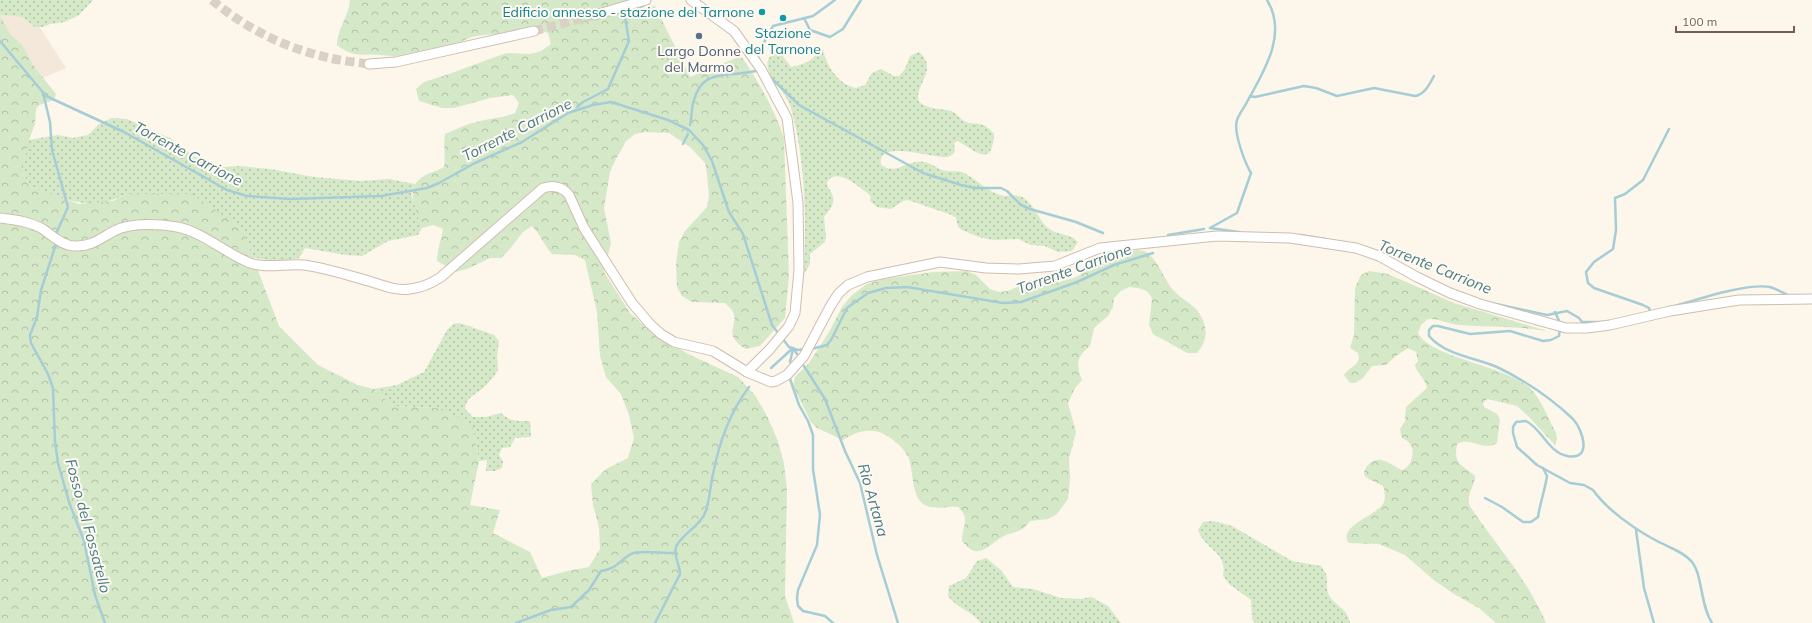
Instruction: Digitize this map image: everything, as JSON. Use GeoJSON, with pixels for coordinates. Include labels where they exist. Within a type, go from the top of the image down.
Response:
{"type":"FeatureCollection","features":[{"type":"Feature","properties":{"kind":"street"},"geometry":{"type":"LineString","coordinates":[[595,15],[646,0]]}},
{"type":"Feature","properties":{"kind":"street"},"geometry":{"type":"LineString","coordinates":[[691,0],[734,32],[761,69],[787,118],[798,203],[799,270],[795,313],[789,326],[770,349],[747,372]]}},
{"type":"Feature","properties":{"kind":"street"},"geometry":{"type":"LineString","coordinates":[[369,64],[396,62],[466,48],[534,31]]}},
{"type":"Feature","properties":{"kind":"street"},"geometry":{"type":"LineString","coordinates":[[0,218],[25,222],[40,228],[66,245],[75,246],[90,244],[115,231],[137,225],[177,228],[206,239],[252,264],[266,266],[302,265],[319,267],[395,289],[410,289],[426,285],[441,277],[543,188],[551,186],[566,191],[569,195],[584,228],[632,303],[650,324],[661,334],[674,342],[713,351],[747,372],[763,380],[771,382],[787,375],[804,356],[839,293],[848,285],[867,277],[940,262],[986,268],[1055,266],[1100,248],[1217,236],[1290,238],[1356,248],[1379,256],[1417,278],[1450,293],[1480,304],[1566,328],[1587,328],[1610,325],[1670,311],[1739,300],[1812,299]]}},
{"type":"Feature","properties":{"kind":"shaded area"},"geometry":{"type":"Polygon","coordinates":[[[0,0],[22,0],[66,68],[17,89],[0,71],[0,0]]]}},
{"type":"Feature","properties":{"kind":"green space"},"geometry":{"type":"Polygon","coordinates":[[[0,0],[93,0],[79,15],[65,22],[50,24],[43,27],[35,27],[24,18],[0,15],[0,0]]]}},
{"type":"Feature","properties":{"kind":"green space"},"geometry":{"type":"Polygon","coordinates":[[[350,0],[629,0],[618,11],[622,13],[655,6],[690,77],[741,56],[766,96],[776,116],[784,138],[789,276],[785,318],[760,346],[746,349],[734,338],[734,316],[732,310],[725,303],[692,302],[682,296],[677,287],[676,264],[679,242],[685,231],[707,207],[709,196],[705,163],[690,147],[669,133],[646,132],[635,134],[626,141],[615,161],[610,172],[604,208],[611,243],[604,272],[630,313],[648,329],[688,354],[738,377],[755,395],[767,416],[778,441],[784,464],[787,489],[785,596],[794,623],[0,623],[0,16],[11,35],[22,45],[33,65],[56,94],[54,100],[39,105],[36,109],[35,124],[29,140],[22,172],[31,187],[79,204],[113,201],[126,194],[192,194],[234,223],[245,236],[279,326],[318,365],[358,385],[373,389],[393,406],[437,408],[461,419],[473,428],[479,461],[470,505],[500,510],[493,533],[530,552],[542,578],[589,567],[600,549],[599,527],[593,505],[591,484],[606,469],[628,458],[634,438],[629,415],[621,394],[606,377],[600,356],[597,312],[585,260],[575,255],[552,254],[532,226],[523,232],[501,258],[490,258],[467,269],[456,272],[437,261],[438,249],[443,229],[433,225],[422,228],[413,200],[414,187],[418,181],[426,175],[444,167],[445,134],[472,123],[515,113],[519,103],[513,95],[490,98],[454,108],[442,108],[419,101],[416,89],[424,82],[507,53],[530,54],[541,51],[551,44],[548,33],[533,30],[518,33],[472,37],[442,51],[417,56],[353,54],[337,45],[339,33],[348,12],[350,0]]]}},
{"type":"Feature","properties":{"kind":"green space"},"geometry":{"type":"Polygon","coordinates":[[[823,50],[827,63],[839,79],[856,88],[865,85],[872,73],[881,69],[894,76],[899,76],[905,69],[910,56],[919,52],[925,59],[927,71],[919,90],[919,102],[931,108],[951,111],[968,123],[982,124],[994,134],[993,145],[990,151],[986,154],[982,154],[958,141],[954,143],[955,152],[948,157],[896,151],[887,153],[882,157],[881,165],[892,169],[912,163],[924,162],[943,170],[964,173],[997,194],[1024,198],[1032,205],[1040,219],[1047,227],[1055,232],[1072,237],[1078,242],[1072,251],[1058,252],[1045,246],[1031,245],[1018,239],[993,240],[979,237],[958,227],[956,218],[952,215],[908,200],[903,201],[891,209],[877,207],[870,201],[871,197],[865,191],[847,179],[838,176],[831,178],[827,182],[833,197],[833,203],[824,217],[825,242],[810,254],[810,264],[804,274],[805,210],[799,146],[790,105],[768,70],[767,63],[770,57],[777,52],[782,55],[791,67],[797,66],[813,58],[818,52],[823,50]]]}},
{"type":"Feature","properties":{"kind":"green space"},"geometry":{"type":"Polygon","coordinates":[[[112,118],[127,119],[170,138],[195,157],[210,164],[224,167],[239,166],[270,169],[314,177],[360,181],[389,179],[415,184],[411,194],[422,228],[418,235],[388,241],[362,256],[346,255],[305,248],[299,258],[269,260],[252,257],[245,236],[126,194],[113,200],[101,203],[90,203],[78,202],[55,196],[31,187],[22,172],[28,140],[58,135],[73,138],[88,135],[99,124],[112,118]]]}},
{"type":"Feature","properties":{"kind":"green space"},"geometry":{"type":"Polygon","coordinates":[[[1137,250],[1144,251],[1153,258],[1172,289],[1193,306],[1200,314],[1206,331],[1204,343],[1197,353],[1187,353],[1153,334],[1149,325],[1152,298],[1147,291],[1129,287],[1121,291],[1114,298],[1113,307],[1108,316],[1094,328],[1090,346],[1085,350],[1078,361],[1082,380],[1075,388],[1068,403],[1076,432],[1069,459],[1070,479],[1068,499],[1057,514],[1048,519],[1030,521],[1017,532],[1000,538],[979,551],[974,551],[968,548],[962,541],[965,519],[962,511],[958,507],[930,507],[922,503],[916,494],[909,459],[898,444],[885,434],[878,432],[864,431],[843,440],[817,428],[811,422],[793,386],[795,377],[809,363],[829,332],[842,307],[852,295],[867,284],[883,279],[934,272],[967,271],[976,275],[990,289],[999,292],[1008,291],[1017,287],[1043,286],[1074,278],[1120,254],[1137,250]]]}},
{"type":"Feature","properties":{"kind":"green space"},"geometry":{"type":"Polygon","coordinates":[[[1369,271],[1388,274],[1454,303],[1547,331],[1514,327],[1459,325],[1440,320],[1428,319],[1421,325],[1418,333],[1425,341],[1437,349],[1519,380],[1534,393],[1556,433],[1557,439],[1555,445],[1517,406],[1487,399],[1483,403],[1484,407],[1497,414],[1500,419],[1497,443],[1487,446],[1462,442],[1457,444],[1456,451],[1456,456],[1460,463],[1475,476],[1475,480],[1469,495],[1469,503],[1471,508],[1512,564],[1539,607],[1546,623],[1496,623],[1479,608],[1435,581],[1405,555],[1379,544],[1349,543],[1346,537],[1352,527],[1379,508],[1385,500],[1383,486],[1367,478],[1364,475],[1365,469],[1373,461],[1377,460],[1386,461],[1402,470],[1408,466],[1412,459],[1413,451],[1409,443],[1402,438],[1400,429],[1405,421],[1406,407],[1427,388],[1415,365],[1418,361],[1416,352],[1408,348],[1386,365],[1372,366],[1363,378],[1355,383],[1350,383],[1344,375],[1358,361],[1359,358],[1358,353],[1350,348],[1354,335],[1355,288],[1361,275],[1369,271]]]}},
{"type":"Feature","properties":{"kind":"green space"},"geometry":{"type":"Polygon","coordinates":[[[460,323],[494,335],[499,341],[497,356],[498,370],[480,391],[467,401],[465,409],[473,417],[486,417],[501,413],[508,418],[518,421],[530,421],[531,437],[515,438],[510,447],[502,448],[499,455],[503,461],[502,468],[495,471],[486,471],[487,460],[479,461],[473,428],[437,408],[393,406],[373,389],[397,385],[424,372],[447,330],[453,324],[460,323]]]}},
{"type":"Feature","properties":{"kind":"green space"},"geometry":{"type":"Polygon","coordinates":[[[1213,521],[1232,526],[1292,561],[1321,566],[1326,574],[1327,589],[1330,597],[1346,613],[1350,623],[1255,623],[1252,619],[1251,600],[1229,584],[1223,576],[1224,568],[1219,556],[1201,537],[1198,530],[1203,522],[1213,521]]]}},
{"type":"Feature","properties":{"kind":"green space"},"geometry":{"type":"Polygon","coordinates":[[[986,558],[1001,570],[1013,587],[1033,589],[1061,598],[1081,599],[1091,597],[1108,606],[1121,623],[981,623],[948,596],[949,586],[966,578],[977,561],[986,558]]]}},
{"type":"Feature","properties":{"kind":"waterway"},"geometry":{"type":"LineString","coordinates":[[759,59],[757,55],[773,26],[813,16],[835,0]]}},
{"type":"Feature","properties":{"kind":"waterway"},"geometry":{"type":"LineString","coordinates":[[804,18],[810,30],[830,37],[843,29],[861,0]]}},
{"type":"Feature","properties":{"kind":"waterway"},"geometry":{"type":"LineString","coordinates":[[1210,228],[1237,213],[1251,173],[1240,147],[1236,125],[1238,118],[1260,78],[1271,52],[1275,26],[1273,13],[1267,0]]}},
{"type":"Feature","properties":{"kind":"waterway"},"geometry":{"type":"LineString","coordinates":[[577,107],[583,102],[608,89],[629,41],[624,11],[643,6]]}},
{"type":"Feature","properties":{"kind":"waterway","name":"Torrente Carrione"},"geometry":{"type":"LineString","coordinates":[[0,41],[46,96],[124,132],[227,190],[247,196],[290,199],[381,196],[427,188],[475,163],[522,142],[568,113],[593,105],[611,102],[668,120],[689,130],[703,145],[712,161],[729,212],[743,234],[772,325],[789,347],[798,350],[806,349]]}},
{"type":"Feature","properties":{"kind":"waterway"},"geometry":{"type":"LineString","coordinates":[[690,125],[696,93],[703,83],[718,76],[756,71]]}},
{"type":"Feature","properties":{"kind":"waterway"},"geometry":{"type":"LineString","coordinates":[[768,75],[799,105],[923,173],[975,188],[1001,188],[1007,191],[1021,205],[1030,209],[1076,222],[1103,233]]}},
{"type":"Feature","properties":{"kind":"waterway"},"geometry":{"type":"LineString","coordinates":[[1250,96],[1255,97],[1304,86],[1316,88],[1337,96],[1374,88],[1415,96],[1424,91],[1434,76]]}},
{"type":"Feature","properties":{"kind":"waterway","name":"Fosso del Fossatello"},"geometry":{"type":"LineString","coordinates":[[43,93],[50,122],[52,150],[68,207],[55,236]]}},
{"type":"Feature","properties":{"kind":"waterway"},"geometry":{"type":"LineString","coordinates":[[1651,314],[1649,308],[1643,305],[1594,288],[1588,283],[1586,272],[1594,262],[1613,249],[1616,230],[1615,198],[1625,194],[1643,180],[1669,129]]}},
{"type":"Feature","properties":{"kind":"waterway"},"geometry":{"type":"LineString","coordinates":[[683,144],[688,134]]}},
{"type":"Feature","properties":{"kind":"waterway","name":"Torrente Carrione"},"geometry":{"type":"LineString","coordinates":[[1210,228],[1239,232]]}},
{"type":"Feature","properties":{"kind":"waterway","name":"Torrente Carrione"},"geometry":{"type":"LineString","coordinates":[[1168,235],[1204,229]]}},
{"type":"Feature","properties":{"kind":"waterway","name":"Torrente Carrione"},"geometry":{"type":"LineString","coordinates":[[1300,235],[1325,239]]}},
{"type":"Feature","properties":{"kind":"waterway","name":"Fosso del Fossatello"},"geometry":{"type":"LineString","coordinates":[[56,244],[41,290],[37,317],[30,335],[31,343],[48,374],[53,388],[55,442],[58,463],[69,502],[84,541],[95,595],[105,623]]}},
{"type":"Feature","properties":{"kind":"waterway","name":"Torrente Carrione"},"geometry":{"type":"LineString","coordinates":[[811,349],[827,345],[847,308],[868,293],[886,288],[907,287],[1003,303],[1021,302],[1077,282],[1114,265],[1153,253]]}},
{"type":"Feature","properties":{"kind":"waterway","name":"Torrente Carrione"},"geometry":{"type":"LineString","coordinates":[[1675,306],[1723,292],[1760,286],[1770,287],[1790,296]]}},
{"type":"Feature","properties":{"kind":"waterway","name":"Torrente Carrione"},"geometry":{"type":"LineString","coordinates":[[1487,302],[1547,315],[1567,311],[1579,318],[1582,322],[1602,322]]}},
{"type":"Feature","properties":{"kind":"waterway"},"geometry":{"type":"LineString","coordinates":[[1555,312],[1560,323]]}},
{"type":"Feature","properties":{"kind":"waterway"},"geometry":{"type":"LineString","coordinates":[[1560,328],[1559,336],[1551,340],[1543,341],[1510,331],[1470,334],[1438,326],[1433,326],[1429,330],[1429,336],[1443,348],[1497,367],[1517,378],[1547,397],[1573,419],[1580,430],[1584,444],[1580,454],[1575,456],[1560,454],[1532,425],[1526,421],[1516,422],[1513,427],[1517,447],[1537,465],[1570,483],[1584,485],[1593,490],[1606,505],[1631,525],[1689,558],[1696,568],[1705,608],[1712,623]]}},
{"type":"Feature","properties":{"kind":"waterway","name":"Torrente Carrione"},"geometry":{"type":"LineString","coordinates":[[793,348],[797,354]]}},
{"type":"Feature","properties":{"kind":"waterway"},"geometry":{"type":"LineString","coordinates":[[771,368],[793,348]]}},
{"type":"Feature","properties":{"kind":"waterway"},"geometry":{"type":"LineString","coordinates":[[790,362],[793,349]]}},
{"type":"Feature","properties":{"kind":"waterway","name":"Rio Artana"},"geometry":{"type":"LineString","coordinates":[[804,366],[825,399],[845,451],[860,483],[877,555],[898,623]]}},
{"type":"Feature","properties":{"kind":"waterway"},"geometry":{"type":"LineString","coordinates":[[789,376],[799,405],[808,421],[813,435],[813,469],[820,515],[817,545],[798,590],[798,606],[803,611],[825,616],[833,623]]}},
{"type":"Feature","properties":{"kind":"waterway"},"geometry":{"type":"LineString","coordinates":[[655,623],[680,574],[675,553],[676,547],[682,538],[703,518],[708,504],[715,462],[722,439],[736,407],[749,387]]}},
{"type":"Feature","properties":{"kind":"waterway"},"geometry":{"type":"LineString","coordinates":[[1485,498],[1502,507],[1523,522],[1531,522],[1538,517],[1545,486],[1547,476],[1543,468]]}},
{"type":"Feature","properties":{"kind":"waterway"},"geometry":{"type":"LineString","coordinates":[[1636,530],[1644,588],[1654,623]]}},
{"type":"Feature","properties":{"kind":"waterway"},"geometry":{"type":"LineString","coordinates":[[516,623],[551,610],[571,607],[589,590],[601,571],[615,566],[631,554],[640,552],[675,553]]}},
{"type":"Feature","properties":{"kind":"tunnel"},"geometry":{"type":"LineString","coordinates":[[212,0],[238,20],[282,43],[330,58],[369,64]]}},
{"type":"Feature","properties":{"kind":"tunnel"},"geometry":{"type":"LineString","coordinates":[[534,31],[595,15]]}},
{"type":"Feature","properties":{"kind":"place","name":"Edificio annesso - stazione del Tarnone"},"geometry":{"type":"Point","coordinates":[762,12]}},
{"type":"Feature","properties":{"kind":"place","name":"Stazione del Tarnone"},"geometry":{"type":"Point","coordinates":[783,18]}},
{"type":"Feature","properties":{"kind":"place","name":"Largo Donne del Marmo"},"geometry":{"type":"Point","coordinates":[699,36]}}]}
